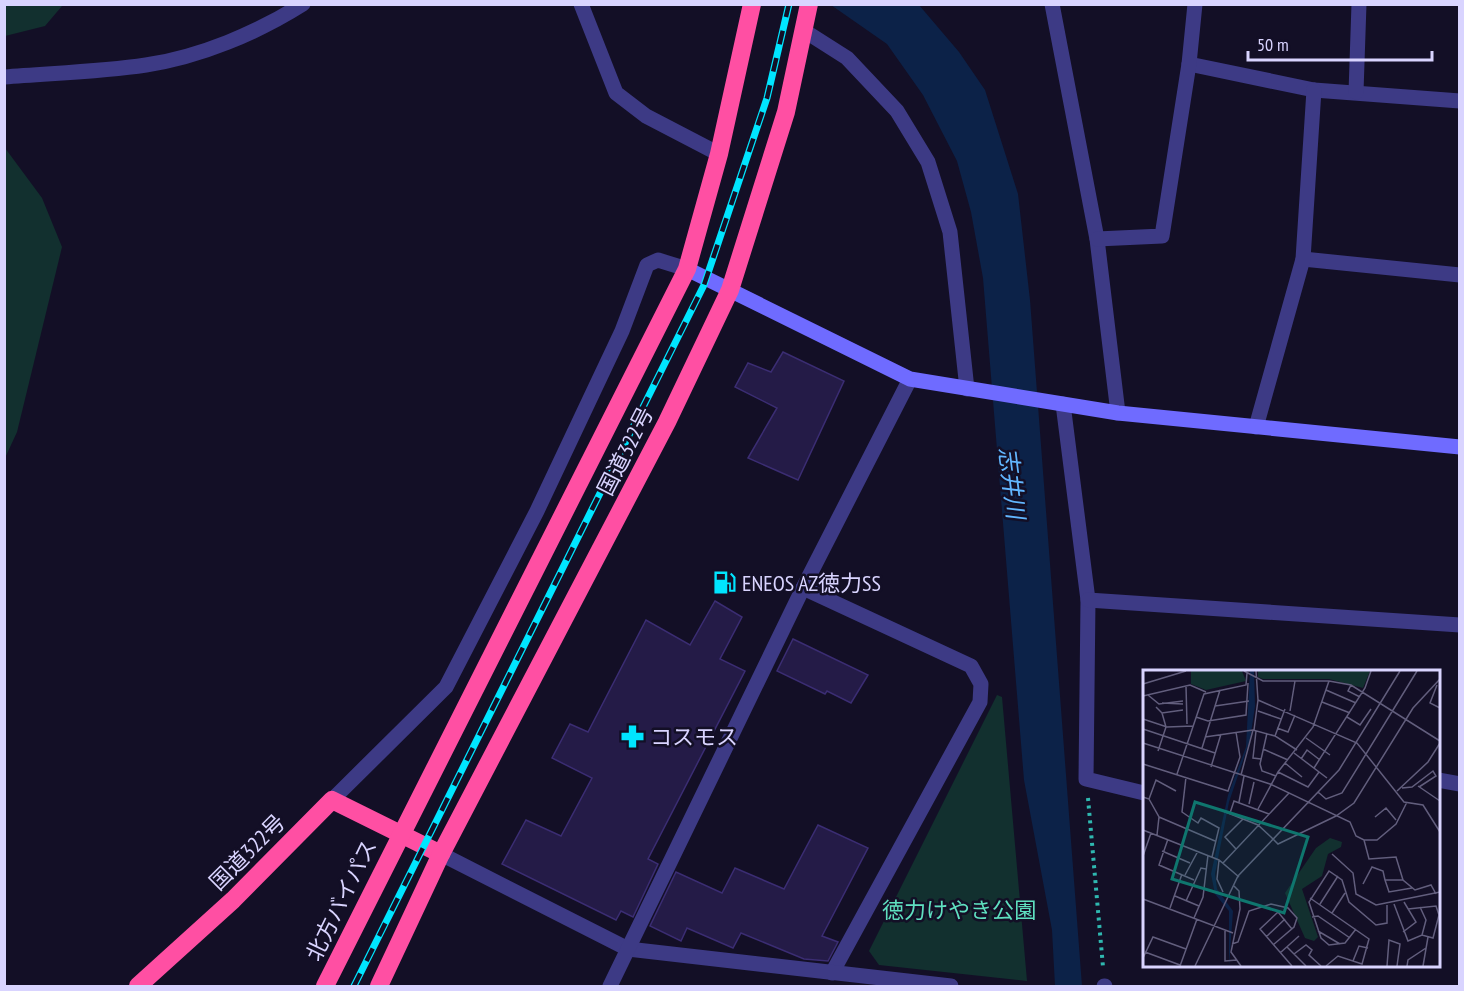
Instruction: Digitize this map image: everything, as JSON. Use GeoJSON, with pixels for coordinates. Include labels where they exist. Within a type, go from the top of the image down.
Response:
{"type":"FeatureCollection","features":[{"type":"Feature","properties":{"kind":"highway","name":"国道322号"},"geometry":{"type":"LineString","coordinates":[[400,835],[687,269],[719,154],[752,4]]}},
{"type":"Feature","properties":{"kind":"highway","name":"国道322号"},"geometry":{"type":"LineString","coordinates":[[441,854],[667,422],[730,290],[786,112],[809,4]]}},
{"type":"Feature","properties":{"kind":"highway","name":"国道322号"},"geometry":{"type":"LineString","coordinates":[[138,987],[233,900],[332,800]]}},
{"type":"Feature","properties":{"kind":"highway"},"geometry":{"type":"LineString","coordinates":[[332,800],[441,854],[379,987]]}},
{"type":"Feature","properties":{"kind":"highway","name":"北方バイパス"},"geometry":{"type":"LineString","coordinates":[[325,987],[400,835]]}},
{"type":"Feature","properties":{"kind":"street"},"geometry":{"type":"LineString","coordinates":[[4,77],[148,64],[197,53],[286,15],[303,4]]}},
{"type":"Feature","properties":{"kind":"street"},"geometry":{"type":"LineString","coordinates":[[581,4],[616,93],[645,116],[719,154]]}},
{"type":"Feature","properties":{"kind":"street"},"geometry":{"type":"LineString","coordinates":[[1052,4],[1097,239],[1118,413]]}},
{"type":"Feature","properties":{"kind":"street"},"geometry":{"type":"LineString","coordinates":[[1097,239],[1162,237],[1189,64],[1195,4]]}},
{"type":"Feature","properties":{"kind":"street"},"geometry":{"type":"LineString","coordinates":[[1356,92],[1359,4]]}},
{"type":"Feature","properties":{"kind":"street"},"geometry":{"type":"LineString","coordinates":[[803,30],[847,58],[897,111],[928,162],[950,232],[973,390]]}},
{"type":"Feature","properties":{"kind":"street"},"geometry":{"type":"LineString","coordinates":[[1189,64],[1314,90],[1460,101]]}},
{"type":"Feature","properties":{"kind":"street"},"geometry":{"type":"LineString","coordinates":[[1256,427],[1303,259],[1314,90]]}},
{"type":"Feature","properties":{"kind":"street"},"geometry":{"type":"LineString","coordinates":[[1303,259],[1460,275]]}},
{"type":"Feature","properties":{"kind":"street"},"geometry":{"type":"LineString","coordinates":[[332,800],[446,687],[537,511],[622,331],[646,265],[658,260],[687,269],[910,379],[1118,413],[1460,447]]}},
{"type":"Feature","properties":{"kind":"street"},"geometry":{"type":"LineString","coordinates":[[610,987],[803,588],[910,379]]}},
{"type":"Feature","properties":{"kind":"street"},"geometry":{"type":"LineString","coordinates":[[1064,404],[1088,600],[1086,779],[1143,793]]}},
{"type":"Feature","properties":{"kind":"street"},"geometry":{"type":"LineString","coordinates":[[803,588],[971,666],[981,684],[980,702],[832,973]]}},
{"type":"Feature","properties":{"kind":"street"},"geometry":{"type":"LineString","coordinates":[[1088,600],[1460,625]]}},
{"type":"Feature","properties":{"kind":"street"},"geometry":{"type":"LineString","coordinates":[[1440,780],[1460,784]]}},
{"type":"Feature","properties":{"kind":"street"},"geometry":{"type":"LineString","coordinates":[[441,854],[628,950],[951,987]]}},
{"type":"Feature","properties":{"kind":"path"},"geometry":{"type":"LineString","coordinates":[[1086,779],[1105,986]]}},
{"type":"Feature","properties":{"kind":"green space"},"geometry":{"type":"Polygon","coordinates":[[[5,5],[62,6],[45,26],[5,36],[5,5]]]}},
{"type":"Feature","properties":{"kind":"green space"},"geometry":{"type":"Polygon","coordinates":[[[5,148],[42,198],[62,247],[17,432],[5,458],[5,148]]]}},
{"type":"Feature","properties":{"kind":"green space","name":"徳力けやき公園"},"geometry":{"type":"Polygon","coordinates":[[[997,695],[1002,697],[1027,981],[879,965],[869,951],[997,695]]]}},
{"type":"Feature","properties":{"kind":"water","name":"志井川"},"geometry":{"type":"Polygon","coordinates":[[[831,5],[919,5],[959,52],[985,90],[1018,194],[1030,300],[1082,986],[1055,986],[1052,930],[1024,780],[983,278],[971,212],[957,161],[923,95],[887,44],[831,5]]]}},
{"type":"Feature","properties":{"kind":"building"},"geometry":{"type":"Polygon","coordinates":[[[783,352],[844,381],[798,480],[748,458],[777,408],[735,387],[748,363],[771,372],[783,352]]]}},
{"type":"Feature","properties":{"kind":"building"},"geometry":{"type":"Polygon","coordinates":[[[715,601],[742,617],[720,659],[745,671],[648,859],[658,864],[633,917],[621,911],[616,920],[502,864],[526,820],[561,836],[592,778],[552,758],[570,724],[588,732],[646,620],[690,645],[715,601]]]}},
{"type":"Feature","properties":{"kind":"building"},"geometry":{"type":"Polygon","coordinates":[[[793,639],[868,675],[851,703],[827,691],[825,694],[777,671],[793,639]]]}},
{"type":"Feature","properties":{"kind":"building"},"geometry":{"type":"Polygon","coordinates":[[[818,825],[868,848],[822,936],[838,942],[828,961],[804,959],[741,933],[733,948],[687,928],[681,941],[650,926],[676,872],[722,893],[735,868],[784,889],[818,825]]]}},
{"type":"Feature","properties":{"kind":"railway"},"geometry":{"type":"LineString","coordinates":[[354,986],[704,285],[767,98],[789,4]]}},
{"type":"Feature","properties":{"kind":"place","name":"ENEOS AZ徳力SS"},"geometry":{"type":"Point","coordinates":[724,583]}},
{"type":"Feature","properties":{"kind":"place","name":"コスモス"},"geometry":{"type":"Point","coordinates":[632,737]}}]}
